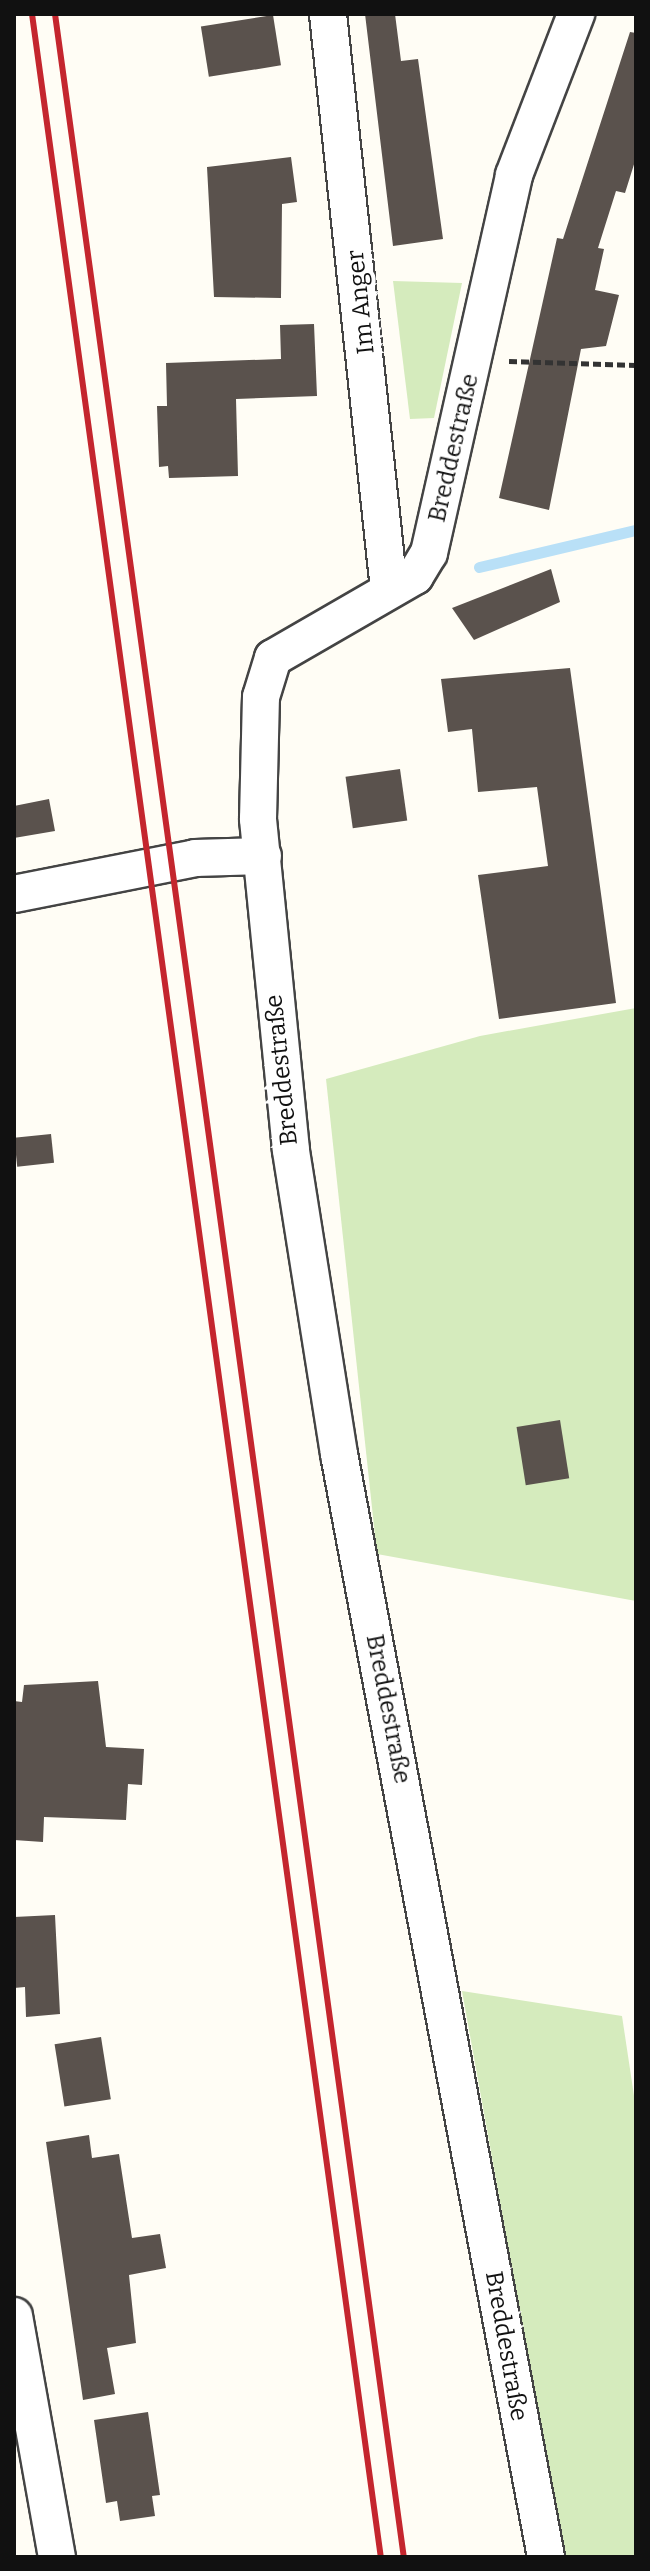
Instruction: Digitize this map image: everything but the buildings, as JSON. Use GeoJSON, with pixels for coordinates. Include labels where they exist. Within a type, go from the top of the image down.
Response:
{"type":"FeatureCollection","features":[{"type":"Feature","properties":{"kind":"street","name":"Im Anger"},"geometry":{"type":"LineString","coordinates":[[328,14],[389,590]]}},
{"type":"Feature","properties":{"kind":"street","name":"Breddestraße"},"geometry":{"type":"LineString","coordinates":[[546,2557],[337,1439],[291,1150],[263,856],[261,697],[273,658],[415,576],[429,553],[514,175],[576,14]]}},
{"type":"Feature","properties":{"kind":"street"},"geometry":{"type":"LineString","coordinates":[[14,894],[195,858],[263,856]]}},
{"type":"Feature","properties":{"kind":"street"},"geometry":{"type":"LineString","coordinates":[[14,2316],[57,2557]]}},
{"type":"Feature","properties":{"kind":"path"},"geometry":{"type":"LineString","coordinates":[[475,358],[636,365]]}},
{"type":"Feature","properties":{"kind":"green space"},"geometry":{"type":"Polygon","coordinates":[[[393,281],[462,283],[434,418],[410,419],[393,281]]]}},
{"type":"Feature","properties":{"kind":"green space"},"geometry":{"type":"Polygon","coordinates":[[[636,1008],[636,1601],[377,1554],[326,1079],[480,1036],[636,1008]]]}},
{"type":"Feature","properties":{"kind":"green space"},"geometry":{"type":"Polygon","coordinates":[[[462,1991],[622,2016],[636,2109],[636,2557],[564,2557],[462,1991]]]}},
{"type":"Feature","properties":{"kind":"waterway"},"geometry":{"type":"LineString","coordinates":[[479,567],[636,530]]}},
{"type":"Feature","properties":{"kind":"railway"},"geometry":{"type":"LineString","coordinates":[[32,14],[381,2557]]}},
{"type":"Feature","properties":{"kind":"railway"},"geometry":{"type":"LineString","coordinates":[[55,14],[404,2557]]}}]}
